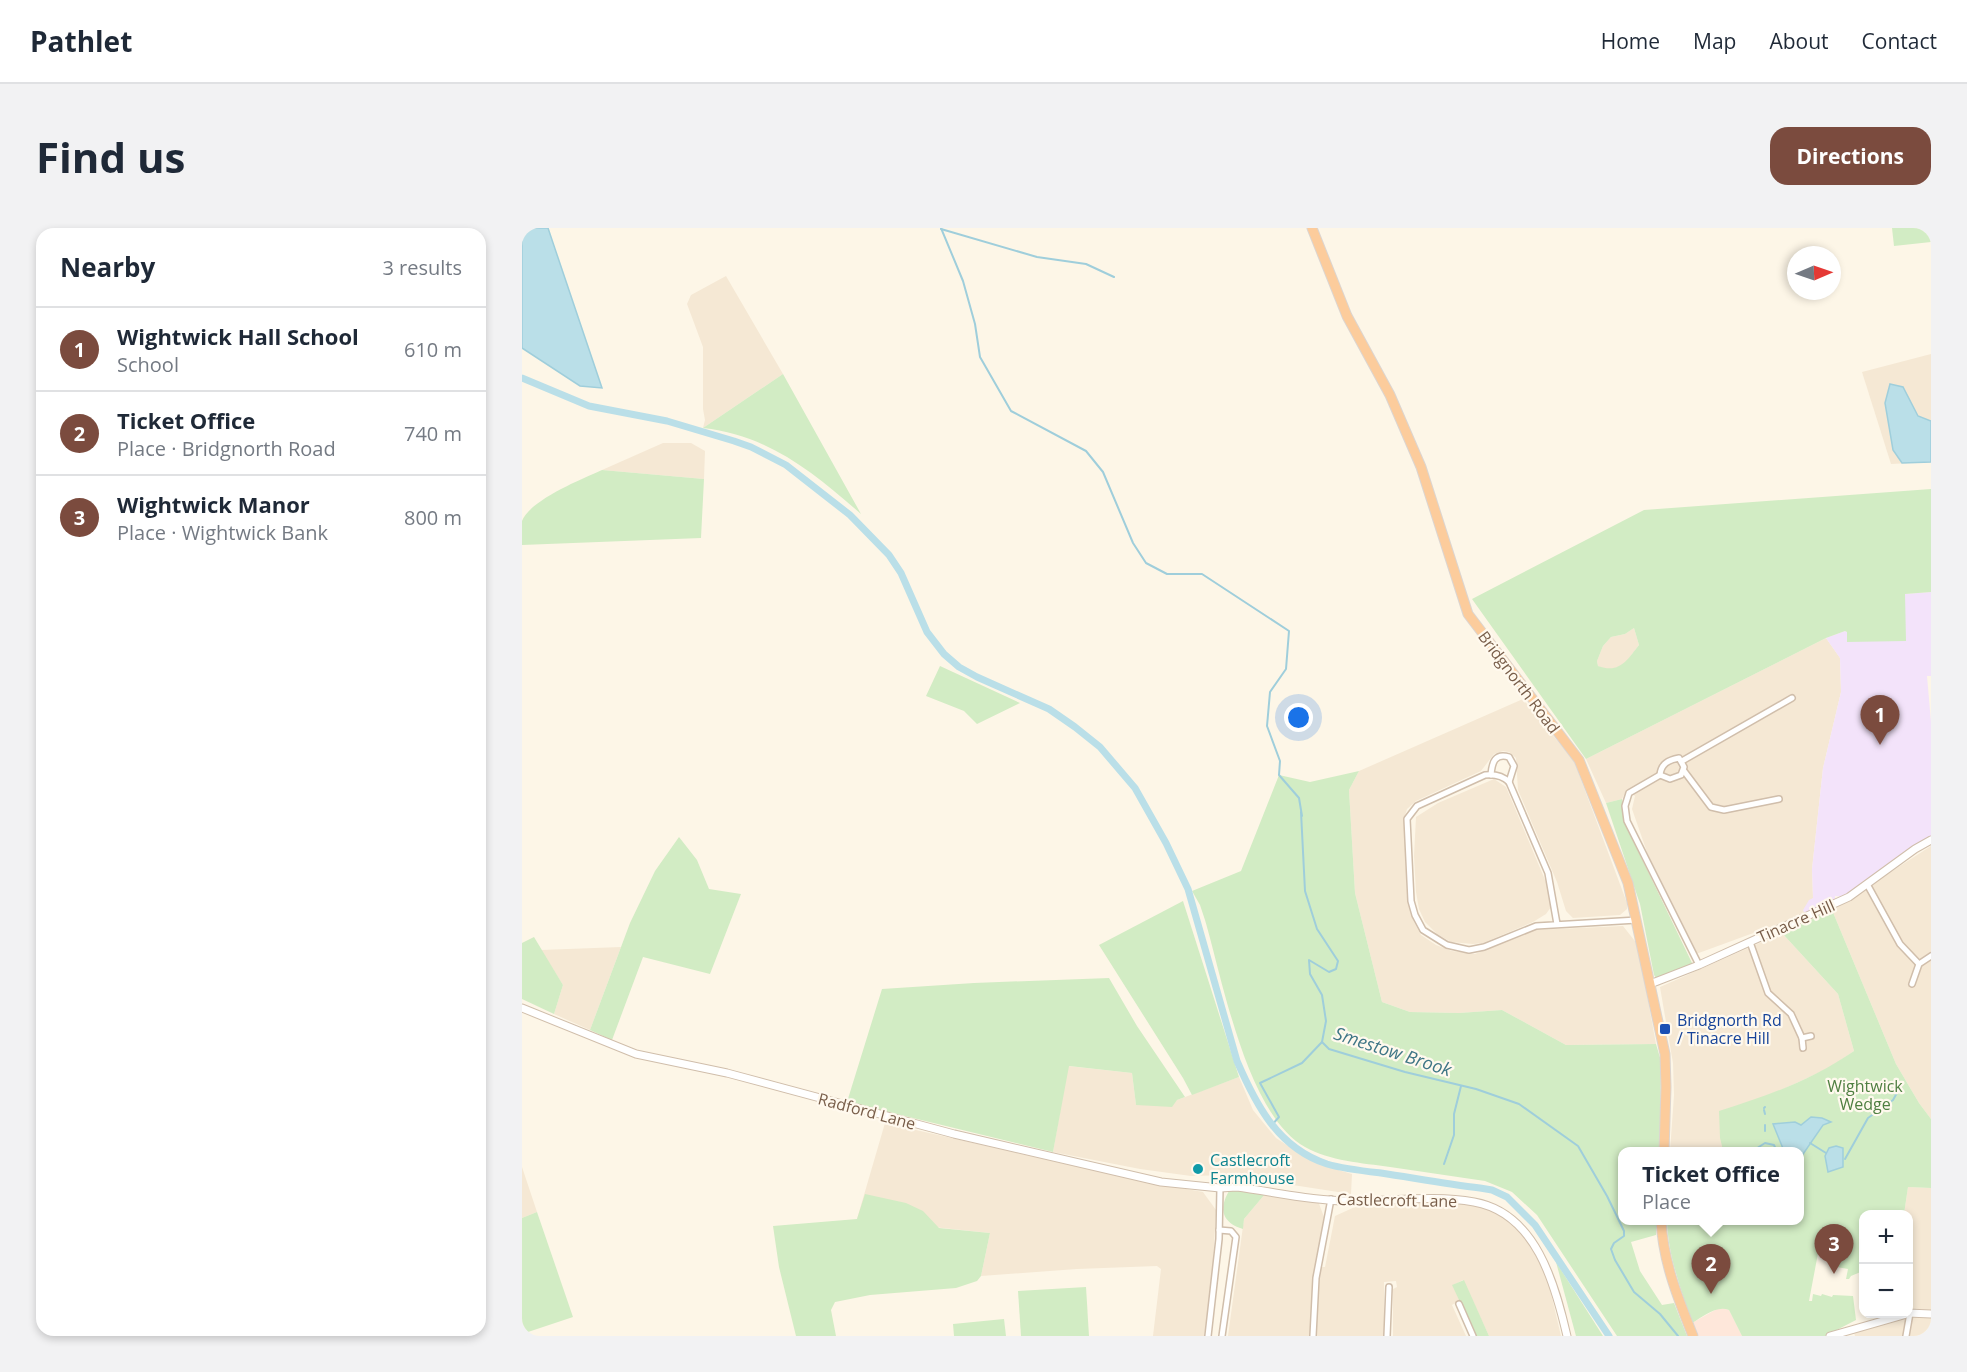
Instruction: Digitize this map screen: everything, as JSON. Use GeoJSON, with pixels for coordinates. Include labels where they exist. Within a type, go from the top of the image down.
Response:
{"type":"FeatureCollection","features":[{"type":"Feature","properties":{"kind":"highway","name":"Bridgnorth Road"},"geometry":{"type":"LineString","coordinates":[[1312,228],[1347,316],[1390,395],[1421,468],[1468,614],[1579,760],[1628,883],[1666,1069],[1664,1147]]}},
{"type":"Feature","properties":{"kind":"highway"},"geometry":{"type":"LineString","coordinates":[[1661,1225],[1669,1272],[1693,1336]]}},
{"type":"Feature","properties":{"kind":"street"},"geometry":{"type":"LineString","coordinates":[[1699,965],[1627,821],[1625,806],[1629,793],[1660,775],[1663,765],[1668,761],[1679,758],[1682,760],[1792,698]]}},
{"type":"Feature","properties":{"kind":"street"},"geometry":{"type":"LineString","coordinates":[[1491,775],[1494,760],[1502,755],[1509,757],[1514,766],[1509,783]]}},
{"type":"Feature","properties":{"kind":"street"},"geometry":{"type":"LineString","coordinates":[[1682,760],[1684,771],[1711,807],[1724,810],[1779,799]]}},
{"type":"Feature","properties":{"kind":"street"},"geometry":{"type":"LineString","coordinates":[[1660,775],[1670,779],[1677,778],[1684,771]]}},
{"type":"Feature","properties":{"kind":"street"},"geometry":{"type":"LineString","coordinates":[[1557,924],[1548,873],[1509,783],[1504,778],[1491,775],[1481,777],[1417,806],[1410,813],[1407,819],[1411,901],[1423,930],[1435,939],[1453,947],[1469,950],[1484,947],[1530,927],[1637,920]]}},
{"type":"Feature","properties":{"kind":"street","name":"Tinacre Hill"},"geometry":{"type":"LineString","coordinates":[[1650,984],[1699,965],[1848,897],[1931,840]]}},
{"type":"Feature","properties":{"kind":"street"},"geometry":{"type":"LineString","coordinates":[[1867,884],[1900,944],[1918,964]]}},
{"type":"Feature","properties":{"kind":"street"},"geometry":{"type":"LineString","coordinates":[[1750,942],[1768,993],[1791,1014],[1802,1038],[1803,1048]]}},
{"type":"Feature","properties":{"kind":"street"},"geometry":{"type":"LineString","coordinates":[[1912,984],[1918,964],[1931,956]]}},
{"type":"Feature","properties":{"kind":"street","name":"Radford Lane"},"geometry":{"type":"LineString","coordinates":[[522,1008],[636,1054],[727,1073],[954,1134],[1161,1182],[1220,1188]]}},
{"type":"Feature","properties":{"kind":"street"},"geometry":{"type":"LineString","coordinates":[[1802,1038],[1811,1036]]}},
{"type":"Feature","properties":{"kind":"street","name":"Castlecroft Lane"},"geometry":{"type":"LineString","coordinates":[[1220,1188],[1237,1186],[1356,1202],[1463,1200],[1477,1202],[1499,1210],[1520,1226],[1547,1268],[1557,1294],[1567,1336]]}},
{"type":"Feature","properties":{"kind":"street"},"geometry":{"type":"LineString","coordinates":[[1208,1336],[1219,1230],[1220,1188]]}},
{"type":"Feature","properties":{"kind":"street"},"geometry":{"type":"LineString","coordinates":[[1313,1336],[1316,1278],[1331,1199]]}},
{"type":"Feature","properties":{"kind":"street"},"geometry":{"type":"LineString","coordinates":[[1219,1230],[1231,1231],[1236,1237],[1222,1336]]}},
{"type":"Feature","properties":{"kind":"street"},"geometry":{"type":"LineString","coordinates":[[1387,1336],[1389,1287]]}},
{"type":"Feature","properties":{"kind":"street"},"geometry":{"type":"LineString","coordinates":[[1459,1304],[1473,1336]]}},
{"type":"Feature","properties":{"kind":"street"},"geometry":{"type":"LineString","coordinates":[[1913,1313],[1931,1314]]}},
{"type":"Feature","properties":{"kind":"street"},"geometry":{"type":"LineString","coordinates":[[1830,1336],[1887,1318]]}},
{"type":"Feature","properties":{"kind":"street"},"geometry":{"type":"LineString","coordinates":[[1906,1336],[1908,1318]]}},
{"type":"Feature","properties":{"kind":"shaded area"},"geometry":{"type":"Polygon","coordinates":[[[726,276],[783,374],[703,428],[705,420],[703,347],[687,304],[691,295],[726,276]]]}},
{"type":"Feature","properties":{"kind":"shaded area"},"geometry":{"type":"Polygon","coordinates":[[[1931,354],[1931,462],[1891,464],[1862,372],[1931,354]]]}},
{"type":"Feature","properties":{"kind":"shaded area"},"geometry":{"type":"Polygon","coordinates":[[[663,443],[691,443],[705,451],[704,479],[602,470],[663,443]]]}},
{"type":"Feature","properties":{"kind":"shaded area"},"geometry":{"type":"Polygon","coordinates":[[[1931,592],[1931,676],[1927,676],[1931,722],[1931,838],[1845,897],[1835,896],[1835,902],[1805,914],[1803,910],[1813,898],[1812,869],[1823,768],[1841,692],[1840,658],[1826,638],[1845,631],[1847,641],[1905,594],[1931,592]]]}},
{"type":"Feature","properties":{"kind":"shaded area"},"geometry":{"type":"Polygon","coordinates":[[[1634,628],[1639,645],[1623,666],[1607,670],[1598,666],[1597,661],[1603,646],[1611,637],[1625,634],[1634,628]]]}},
{"type":"Feature","properties":{"kind":"shaded area"},"geometry":{"type":"Polygon","coordinates":[[[1826,638],[1840,658],[1841,692],[1823,768],[1812,869],[1813,898],[1805,914],[1696,954],[1648,855],[1632,809],[1635,796],[1627,789],[1622,799],[1606,803],[1586,759],[1826,638]]]}},
{"type":"Feature","properties":{"kind":"shaded area"},"geometry":{"type":"Polygon","coordinates":[[[1523,699],[1574,761],[1627,903],[1627,909],[1620,915],[1573,918],[1566,911],[1557,882],[1518,790],[1516,758],[1509,752],[1503,751],[1494,754],[1481,771],[1416,801],[1407,809],[1404,819],[1407,898],[1414,922],[1421,935],[1436,945],[1452,951],[1475,954],[1535,930],[1623,926],[1638,945],[1656,1044],[1566,1045],[1502,1010],[1459,1013],[1410,1012],[1382,1002],[1355,893],[1349,790],[1359,771],[1523,699]]]}},
{"type":"Feature","properties":{"kind":"shaded area"},"geometry":{"type":"Polygon","coordinates":[[[1494,779],[1506,787],[1548,887],[1551,907],[1546,914],[1533,922],[1483,943],[1451,942],[1437,934],[1425,922],[1419,909],[1414,856],[1416,817],[1438,803],[1494,779]]]}},
{"type":"Feature","properties":{"kind":"shaded area"},"geometry":{"type":"Polygon","coordinates":[[[1931,846],[1931,1119],[1896,1064],[1832,910],[1931,846]]]}},
{"type":"Feature","properties":{"kind":"shaded area"},"geometry":{"type":"Polygon","coordinates":[[[1782,933],[1838,994],[1854,1051],[1829,1068],[1775,1093],[1728,1147],[1670,1147],[1674,1095],[1673,1063],[1660,987],[1782,933]]]}},
{"type":"Feature","properties":{"kind":"shaded area"},"geometry":{"type":"Polygon","coordinates":[[[621,947],[590,1030],[554,1014],[563,985],[541,950],[621,947]]]}},
{"type":"Feature","properties":{"kind":"shaded area"},"geometry":{"type":"Polygon","coordinates":[[[1068,1066],[1132,1073],[1136,1105],[1177,1100],[1239,1077],[1253,1110],[1276,1138],[1302,1155],[1325,1166],[1352,1174],[1351,1194],[1228,1175],[1191,1176],[1140,1169],[1053,1152],[1068,1066]]]}},
{"type":"Feature","properties":{"kind":"shaded area"},"geometry":{"type":"Polygon","coordinates":[[[885,1123],[1137,1180],[1203,1192],[1216,1210],[1212,1281],[1204,1336],[1153,1336],[1161,1269],[1157,1266],[981,1276],[990,1233],[857,1219],[885,1123]]]}},
{"type":"Feature","properties":{"kind":"shaded area"},"geometry":{"type":"Polygon","coordinates":[[[522,1167],[537,1212],[522,1218],[522,1167]]]}},
{"type":"Feature","properties":{"kind":"shaded area"},"geometry":{"type":"Polygon","coordinates":[[[1908,1187],[1931,1188],[1931,1310],[1913,1309],[1913,1210],[1905,1210],[1908,1187]]]}},
{"type":"Feature","properties":{"kind":"shaded area"},"geometry":{"type":"Polygon","coordinates":[[[1265,1194],[1318,1201],[1324,1217],[1316,1267],[1325,1267],[1335,1216],[1357,1206],[1401,1202],[1467,1203],[1490,1209],[1502,1215],[1522,1232],[1539,1261],[1549,1285],[1561,1336],[1489,1336],[1463,1280],[1453,1285],[1460,1300],[1452,1305],[1466,1336],[1393,1336],[1393,1289],[1397,1287],[1396,1281],[1384,1282],[1384,1336],[1228,1336],[1244,1219],[1265,1194]]]}},
{"type":"Feature","properties":{"kind":"shaded area"},"geometry":{"type":"Polygon","coordinates":[[[1723,1308],[1729,1310],[1742,1336],[1699,1336],[1692,1323],[1723,1308]]]}},
{"type":"Feature","properties":{"kind":"shaded area"},"geometry":{"type":"Polygon","coordinates":[[[1931,1317],[1931,1336],[1855,1336],[1854,1332],[1903,1318],[1931,1317]]]}},
{"type":"Feature","properties":{"kind":"green space"},"geometry":{"type":"Polygon","coordinates":[[[1892,228],[1931,228],[1931,242],[1894,246],[1892,228]]]}},
{"type":"Feature","properties":{"kind":"green space"},"geometry":{"type":"Polygon","coordinates":[[[783,374],[861,514],[807,470],[769,447],[748,438],[703,428],[783,374]]]}},
{"type":"Feature","properties":{"kind":"green space"},"geometry":{"type":"Polygon","coordinates":[[[602,470],[704,479],[701,538],[522,545],[522,521],[535,505],[602,470]]]}},
{"type":"Feature","properties":{"kind":"green space"},"geometry":{"type":"Polygon","coordinates":[[[1931,489],[1931,592],[1905,594],[1906,641],[1847,642],[1845,631],[1826,638],[1586,759],[1472,599],[1644,510],[1931,489]],[[1634,628],[1625,634],[1611,637],[1603,646],[1597,661],[1598,666],[1617,667],[1627,660],[1639,645],[1634,628]]]}},
{"type":"Feature","properties":{"kind":"green space"},"geometry":{"type":"Polygon","coordinates":[[[940,666],[1020,703],[977,724],[964,711],[926,696],[940,666]]]}},
{"type":"Feature","properties":{"kind":"green space"},"geometry":{"type":"Polygon","coordinates":[[[1359,771],[1349,790],[1355,893],[1382,1002],[1410,1012],[1459,1013],[1502,1010],[1566,1045],[1656,1044],[1661,1061],[1660,1147],[1618,1147],[1618,1225],[1656,1225],[1656,1235],[1631,1242],[1640,1271],[1662,1305],[1674,1303],[1687,1336],[1617,1336],[1537,1215],[1512,1192],[1485,1181],[1357,1163],[1315,1152],[1285,1131],[1267,1107],[1240,1044],[1205,920],[1192,891],[1241,871],[1279,775],[1310,782],[1359,771]]]}},
{"type":"Feature","properties":{"kind":"green space"},"geometry":{"type":"Polygon","coordinates":[[[1622,799],[1625,824],[1693,965],[1657,979],[1654,975],[1640,904],[1606,803],[1622,799]]]}},
{"type":"Feature","properties":{"kind":"green space"},"geometry":{"type":"Polygon","coordinates":[[[679,837],[697,860],[709,889],[741,894],[710,974],[643,957],[612,1040],[590,1030],[630,923],[655,871],[679,837]]]}},
{"type":"Feature","properties":{"kind":"green space"},"geometry":{"type":"Polygon","coordinates":[[[1183,901],[1239,1077],[1192,1095],[1099,945],[1183,901]]]}},
{"type":"Feature","properties":{"kind":"green space","name":"Wightwick Wedge"},"geometry":{"type":"Polygon","coordinates":[[[1832,910],[1896,1064],[1931,1119],[1931,1188],[1908,1187],[1905,1210],[1859,1210],[1859,1273],[1849,1279],[1846,1279],[1848,1269],[1831,1266],[1833,1255],[1825,1253],[1826,1249],[1819,1248],[1809,1301],[1812,1301],[1813,1294],[1832,1297],[1833,1295],[1853,1296],[1856,1320],[1825,1336],[1742,1336],[1729,1310],[1724,1309],[1710,1312],[1692,1323],[1672,1260],[1667,1225],[1804,1225],[1804,1147],[1722,1147],[1719,1111],[1789,1086],[1854,1051],[1838,994],[1782,933],[1832,910]]]}},
{"type":"Feature","properties":{"kind":"green space"},"geometry":{"type":"Polygon","coordinates":[[[534,937],[563,985],[554,1014],[522,999],[522,943],[534,937]]]}},
{"type":"Feature","properties":{"kind":"green space"},"geometry":{"type":"Polygon","coordinates":[[[1109,978],[1137,1026],[1185,1097],[1177,1100],[1172,1107],[1136,1105],[1132,1073],[1069,1066],[1053,1152],[847,1102],[882,989],[1109,978]]]}},
{"type":"Feature","properties":{"kind":"green space"},"geometry":{"type":"Polygon","coordinates":[[[1243,1190],[1265,1194],[1244,1219],[1243,1229],[1231,1223],[1223,1210],[1229,1191],[1243,1190]]]}},
{"type":"Feature","properties":{"kind":"green space"},"geometry":{"type":"Polygon","coordinates":[[[865,1194],[906,1203],[923,1211],[939,1228],[990,1233],[981,1276],[977,1281],[956,1288],[870,1295],[835,1302],[831,1310],[836,1336],[796,1336],[779,1267],[773,1226],[857,1219],[865,1194]]]}},
{"type":"Feature","properties":{"kind":"green space"},"geometry":{"type":"Polygon","coordinates":[[[537,1212],[573,1317],[522,1334],[522,1218],[537,1212]]]}},
{"type":"Feature","properties":{"kind":"green space"},"geometry":{"type":"Polygon","coordinates":[[[1556,1262],[1603,1336],[1576,1336],[1556,1262]]]}},
{"type":"Feature","properties":{"kind":"green space"},"geometry":{"type":"Polygon","coordinates":[[[1464,1280],[1489,1336],[1476,1336],[1452,1285],[1464,1280]]]}},
{"type":"Feature","properties":{"kind":"green space"},"geometry":{"type":"Polygon","coordinates":[[[1086,1287],[1089,1336],[1021,1336],[1018,1291],[1086,1287]]]}},
{"type":"Feature","properties":{"kind":"green space"},"geometry":{"type":"Polygon","coordinates":[[[1004,1319],[1006,1336],[954,1336],[953,1324],[1004,1319]]]}},
{"type":"Feature","properties":{"kind":"water"},"geometry":{"type":"Polygon","coordinates":[[[522,228],[548,228],[602,388],[580,386],[522,348],[522,228]]]}},
{"type":"Feature","properties":{"kind":"water"},"geometry":{"type":"Polygon","coordinates":[[[1890,384],[1903,387],[1918,416],[1931,421],[1931,462],[1902,463],[1893,450],[1885,403],[1890,384]]]}},
{"type":"Feature","properties":{"kind":"water"},"geometry":{"type":"Polygon","coordinates":[[[1811,1117],[1831,1122],[1823,1125],[1804,1153],[1804,1147],[1782,1147],[1773,1124],[1795,1122],[1801,1125],[1811,1117]]]}},
{"type":"Feature","properties":{"kind":"water"},"geometry":{"type":"Polygon","coordinates":[[[1836,1146],[1843,1148],[1843,1167],[1828,1172],[1825,1156],[1829,1148],[1836,1146]]]}},
{"type":"Feature","properties":{"kind":"waterway","name":"Smestow Brook"},"geometry":{"type":"LineString","coordinates":[[941,228],[963,281],[975,324],[980,357],[1011,411],[1086,451],[1103,472],[1133,543],[1146,563],[1167,574],[1202,574],[1289,631],[1286,669],[1270,692],[1267,726],[1280,761],[1279,775],[1299,798],[1302,816],[1301,812],[1305,891],[1317,929],[1338,961],[1336,969],[1329,972],[1309,960],[1310,974],[1322,995],[1326,1021],[1322,1042],[1329,1049],[1405,1072],[1476,1089],[1519,1104],[1578,1146],[1618,1219]]}},
{"type":"Feature","properties":{"kind":"waterway"},"geometry":{"type":"LineString","coordinates":[[941,229],[1037,257],[1086,264],[1114,277]]}},
{"type":"Feature","properties":{"kind":"waterway"},"geometry":{"type":"LineString","coordinates":[[522,378],[589,406],[667,421],[751,447],[786,465],[850,515],[889,555],[901,573],[927,632],[944,654],[959,667],[1049,709],[1075,727],[1100,747],[1135,788],[1166,843],[1188,889],[1237,1061],[1261,1109],[1282,1136],[1310,1157],[1327,1164],[1492,1190],[1507,1197],[1535,1225],[1609,1336]]}},
{"type":"Feature","properties":{"kind":"waterway"},"geometry":{"type":"LineString","coordinates":[[1271,1126],[1279,1117],[1260,1083],[1302,1063],[1322,1042]]}},
{"type":"Feature","properties":{"kind":"waterway"},"geometry":{"type":"LineString","coordinates":[[1845,1159],[1868,1118],[1893,1100],[1902,1084]]}},
{"type":"Feature","properties":{"kind":"waterway"},"geometry":{"type":"LineString","coordinates":[[1444,1164],[1454,1135],[1454,1114],[1461,1086]]}},
{"type":"Feature","properties":{"kind":"waterway"},"geometry":{"type":"LineString","coordinates":[[1764,1110],[1765,1114]]}},
{"type":"Feature","properties":{"kind":"waterway"},"geometry":{"type":"LineString","coordinates":[[1765,1125],[1765,1131]]}},
{"type":"Feature","properties":{"kind":"waterway"},"geometry":{"type":"LineString","coordinates":[[1759,1147],[1765,1143],[1775,1147]]}},
{"type":"Feature","properties":{"kind":"waterway"},"geometry":{"type":"LineString","coordinates":[[1810,1143],[1826,1153]]}},
{"type":"Feature","properties":{"kind":"waterway","name":"Smestow Brook"},"geometry":{"type":"LineString","coordinates":[[1621,1225],[1624,1236],[1614,1243],[1611,1249],[1615,1260],[1634,1292],[1660,1314],[1678,1336]]}},
{"type":"Feature","properties":{"kind":"place","name":"Wightwick Hall School"},"geometry":{"type":"Point","coordinates":[1880,745]}},
{"type":"Feature","properties":{"kind":"place","name":"Bridgnorth Rd / Tinacre Hill"},"geometry":{"type":"Point","coordinates":[1665,1029]}},
{"type":"Feature","properties":{"kind":"place","name":"Castlecroft Farmhouse"},"geometry":{"type":"Point","coordinates":[1198,1169]}},
{"type":"Feature","properties":{"kind":"place","name":"Wightwick Manor"},"geometry":{"type":"Point","coordinates":[1834,1274]}},
{"type":"Feature","properties":{"kind":"place","name":"Ticket Office"},"geometry":{"type":"Point","coordinates":[1711,1294]}}]}
